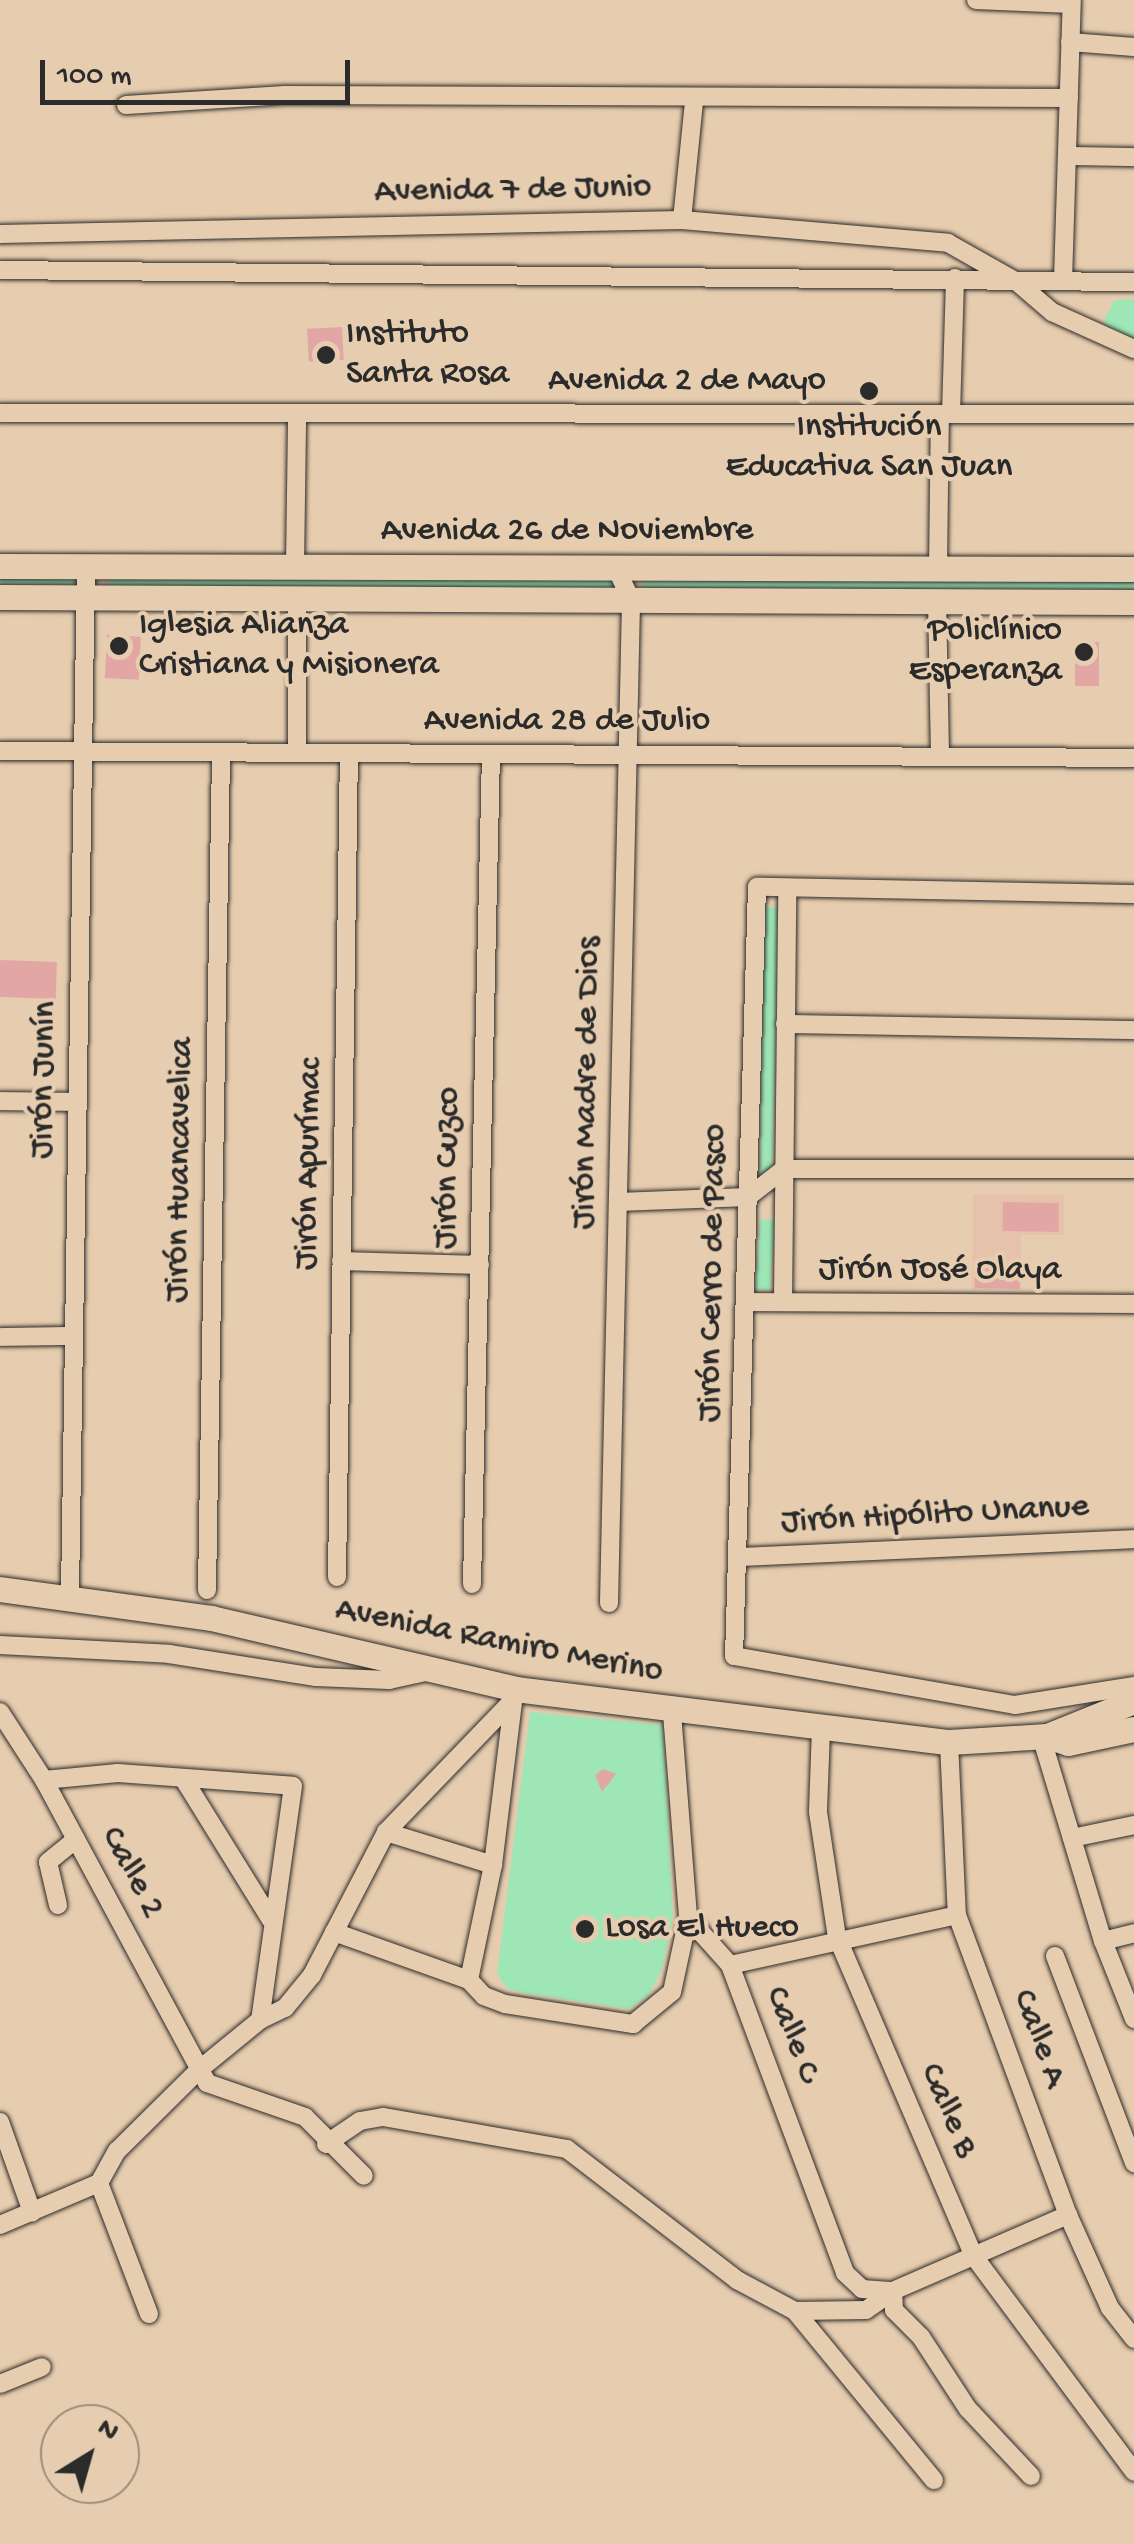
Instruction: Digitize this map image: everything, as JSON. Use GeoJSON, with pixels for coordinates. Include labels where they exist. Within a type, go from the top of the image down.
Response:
{"type":"FeatureCollection","features":[{"type":"Feature","properties":{"kind":"main road","name":"Avenida 26 de Noviembre"},"geometry":{"type":"LineString","coordinates":[[0,566],[1134,569]]}},
{"type":"Feature","properties":{"kind":"main road","name":"Avenida 26 de Noviembre"},"geometry":{"type":"LineString","coordinates":[[0,597],[1134,602]]}},
{"type":"Feature","properties":{"kind":"main road","name":"Avenida Ramiro Merino"},"geometry":{"type":"LineString","coordinates":[[0,1590],[70,1594],[211,1618],[514,1694],[948,1742],[1044,1736],[1134,1701]]}},
{"type":"Feature","properties":{"kind":"main road","name":"Avenida Ramiro Merino"},"geometry":{"type":"LineString","coordinates":[[1044,1736],[1068,1743],[1134,1728]]}},
{"type":"Feature","properties":{"kind":"street"},"geometry":{"type":"LineString","coordinates":[[976,0],[1072,2],[1063,280]]}},
{"type":"Feature","properties":{"kind":"street"},"geometry":{"type":"LineString","coordinates":[[1070,42],[1134,46]]}},
{"type":"Feature","properties":{"kind":"street"},"geometry":{"type":"LineString","coordinates":[[126,105],[284,95],[694,101],[1069,98]]}},
{"type":"Feature","properties":{"kind":"street"},"geometry":{"type":"LineString","coordinates":[[682,220],[694,101]]}},
{"type":"Feature","properties":{"kind":"street"},"geometry":{"type":"LineString","coordinates":[[1067,156],[1134,157]]}},
{"type":"Feature","properties":{"kind":"street","name":"Avenida 7 de Junio"},"geometry":{"type":"LineString","coordinates":[[0,234],[682,220],[948,243],[1017,282],[1052,312],[1134,349]]}},
{"type":"Feature","properties":{"kind":"street"},"geometry":{"type":"LineString","coordinates":[[0,270],[1134,282]]}},
{"type":"Feature","properties":{"kind":"street"},"geometry":{"type":"LineString","coordinates":[[938,569],[955,278]]}},
{"type":"Feature","properties":{"kind":"street","name":"Avenida 2 de Mayo"},"geometry":{"type":"LineString","coordinates":[[0,413],[1134,414]]}},
{"type":"Feature","properties":{"kind":"street"},"geometry":{"type":"LineString","coordinates":[[295,566],[297,416]]}},
{"type":"Feature","properties":{"kind":"street","name":"Jirón Junín"},"geometry":{"type":"LineString","coordinates":[[70,1594],[86,567]]}},
{"type":"Feature","properties":{"kind":"street","name":"Jirón Madre de Dios"},"geometry":{"type":"LineString","coordinates":[[609,1603],[631,600],[616,568]]}},
{"type":"Feature","properties":{"kind":"street"},"geometry":{"type":"LineString","coordinates":[[937,599],[940,757]]}},
{"type":"Feature","properties":{"kind":"street"},"geometry":{"type":"LineString","coordinates":[[297,600],[298,752]]}},
{"type":"Feature","properties":{"kind":"street","name":"Avenida 28 de Julio"},"geometry":{"type":"LineString","coordinates":[[0,750],[1134,758]]}},
{"type":"Feature","properties":{"kind":"street","name":"Jirón Huancavelica"},"geometry":{"type":"LineString","coordinates":[[207,1590],[221,752]]}},
{"type":"Feature","properties":{"kind":"street","name":"Jirón Apurímac"},"geometry":{"type":"LineString","coordinates":[[337,1576],[350,753]]}},
{"type":"Feature","properties":{"kind":"street","name":"Jirón Cuzco"},"geometry":{"type":"LineString","coordinates":[[472,1584],[491,754]]}},
{"type":"Feature","properties":{"kind":"street","name":"Jirón Cerro de Pasco"},"geometry":{"type":"LineString","coordinates":[[783,1302],[787,888],[757,888],[736,1658],[1014,1705],[1134,1686]]}},
{"type":"Feature","properties":{"kind":"street"},"geometry":{"type":"LineString","coordinates":[[787,888],[1134,894]]}},
{"type":"Feature","properties":{"kind":"street"},"geometry":{"type":"LineString","coordinates":[[785,1024],[1134,1030]]}},
{"type":"Feature","properties":{"kind":"street"},"geometry":{"type":"LineString","coordinates":[[0,1101],[77,1102]]}},
{"type":"Feature","properties":{"kind":"street"},"geometry":{"type":"LineString","coordinates":[[618,1202],[748,1196],[784,1169],[1134,1169]]}},
{"type":"Feature","properties":{"kind":"street"},"geometry":{"type":"LineString","coordinates":[[342,1261],[480,1265]]}},
{"type":"Feature","properties":{"kind":"street","name":"Jirón José Olaya"},"geometry":{"type":"LineString","coordinates":[[746,1302],[1134,1304]]}},
{"type":"Feature","properties":{"kind":"street"},"geometry":{"type":"LineString","coordinates":[[0,1337],[73,1336]]}},
{"type":"Feature","properties":{"kind":"street","name":"Jirón Hipólito Unanue"},"geometry":{"type":"LineString","coordinates":[[739,1557],[1134,1540]]}},
{"type":"Feature","properties":{"kind":"street"},"geometry":{"type":"LineString","coordinates":[[0,1645],[169,1654],[316,1676],[389,1680],[430,1670]]}},
{"type":"Feature","properties":{"kind":"street"},"geometry":{"type":"LineString","coordinates":[[0,2225],[99,2183],[117,2151],[200,2069],[260,2020],[285,2008],[334,1932],[386,1832],[514,1694]]}},
{"type":"Feature","properties":{"kind":"street"},"geometry":{"type":"LineString","coordinates":[[469,1980],[493,1865],[514,1694]]}},
{"type":"Feature","properties":{"kind":"street","name":"Calle 2"},"geometry":{"type":"LineString","coordinates":[[0,1712],[44,1780],[200,2069]]}},
{"type":"Feature","properties":{"kind":"street"},"geometry":{"type":"LineString","coordinates":[[334,1932],[469,1980],[484,1996],[505,2004],[632,2024],[672,1992],[688,1918],[672,1712]]}},
{"type":"Feature","properties":{"kind":"street","name":"Calle B"},"geometry":{"type":"LineString","coordinates":[[821,1729],[818,1812],[837,1938],[973,2256],[1128,2456],[1134,2472]]}},
{"type":"Feature","properties":{"kind":"street"},"geometry":{"type":"LineString","coordinates":[[1044,1736],[1102,1940],[1134,2019]]}},
{"type":"Feature","properties":{"kind":"street","name":"Calle A"},"geometry":{"type":"LineString","coordinates":[[948,1742],[958,1915],[1068,2215],[1110,2308],[1134,2339]]}},
{"type":"Feature","properties":{"kind":"street"},"geometry":{"type":"LineString","coordinates":[[44,1780],[118,1773],[293,1786],[271,1920],[260,2020]]}},
{"type":"Feature","properties":{"kind":"street"},"geometry":{"type":"LineString","coordinates":[[183,1778],[271,1920]]}},
{"type":"Feature","properties":{"kind":"street"},"geometry":{"type":"LineString","coordinates":[[1072,1838],[1134,1825]]}},
{"type":"Feature","properties":{"kind":"street"},"geometry":{"type":"LineString","coordinates":[[386,1832],[493,1865]]}},
{"type":"Feature","properties":{"kind":"street"},"geometry":{"type":"LineString","coordinates":[[58,1905],[48,1862],[76,1838]]}},
{"type":"Feature","properties":{"kind":"street"},"geometry":{"type":"LineString","coordinates":[[730,1965],[837,1938],[958,1915]]}},
{"type":"Feature","properties":{"kind":"street","name":"Calle C"},"geometry":{"type":"LineString","coordinates":[[688,1918],[730,1965],[846,2273],[862,2289],[893,2291]]}},
{"type":"Feature","properties":{"kind":"street"},"geometry":{"type":"LineString","coordinates":[[1102,1940],[1134,1933]]}},
{"type":"Feature","properties":{"kind":"street"},"geometry":{"type":"LineString","coordinates":[[1055,1956],[1134,2163]]}},
{"type":"Feature","properties":{"kind":"street"},"geometry":{"type":"LineString","coordinates":[[200,2069],[220,2093],[305,2117],[326,2144],[364,2176]]}},
{"type":"Feature","properties":{"kind":"street"},"geometry":{"type":"LineString","coordinates":[[326,2144],[360,2121],[384,2117],[567,2149],[737,2280],[795,2311],[934,2480]]}},
{"type":"Feature","properties":{"kind":"street"},"geometry":{"type":"LineString","coordinates":[[0,2122],[32,2212]]}},
{"type":"Feature","properties":{"kind":"street"},"geometry":{"type":"LineString","coordinates":[[99,2183],[149,2314]]}},
{"type":"Feature","properties":{"kind":"street"},"geometry":{"type":"LineString","coordinates":[[795,2311],[866,2310],[893,2291],[1068,2215]]}},
{"type":"Feature","properties":{"kind":"street"},"geometry":{"type":"LineString","coordinates":[[893,2291],[894,2310],[921,2337],[968,2409],[1031,2476]]}},
{"type":"Feature","properties":{"kind":"street"},"geometry":{"type":"LineString","coordinates":[[0,2384],[42,2367]]}},
{"type":"Feature","properties":{"kind":"shaded area"},"geometry":{"type":"Polygon","coordinates":[[[973,1194],[1064,1195],[1064,1235],[1021,1235],[1021,1290],[972,1290],[973,1194]]]}},
{"type":"Feature","properties":{"kind":"green space"},"geometry":{"type":"Polygon","coordinates":[[[1134,299],[1134,341],[1109,331],[1104,321],[1114,300],[1134,299]]]}},
{"type":"Feature","properties":{"kind":"green space"},"geometry":{"type":"Polygon","coordinates":[[[0,573],[77,573],[77,584],[0,584],[0,573]]]}},
{"type":"Feature","properties":{"kind":"green space"},"geometry":{"type":"Polygon","coordinates":[[[110,576],[616,576],[616,588],[110,588],[110,576]]]}},
{"type":"Feature","properties":{"kind":"green space"},"geometry":{"type":"Polygon","coordinates":[[[642,577],[1134,577],[1134,589],[642,589],[642,577]]]}},
{"type":"Feature","properties":{"kind":"green space"},"geometry":{"type":"Polygon","coordinates":[[[764,907],[779,908],[772,1174],[760,1176],[764,907]]]}},
{"type":"Feature","properties":{"kind":"green space"},"geometry":{"type":"Polygon","coordinates":[[[760,1219],[775,1220],[770,1291],[755,1290],[760,1219]]]}},
{"type":"Feature","properties":{"kind":"green space"},"geometry":{"type":"Polygon","coordinates":[[[530,1712],[663,1725],[673,1919],[662,1969],[649,1995],[629,2009],[523,1993],[506,1988],[497,1973],[530,1712]]]}},
{"type":"Feature","properties":{"kind":"building"},"geometry":{"type":"Polygon","coordinates":[[[342,327],[344,360],[309,362],[307,329],[342,327]]]}},
{"type":"Feature","properties":{"kind":"building"},"geometry":{"type":"Polygon","coordinates":[[[107,635],[141,637],[139,680],[105,678],[107,635]]]}},
{"type":"Feature","properties":{"kind":"building"},"geometry":{"type":"Polygon","coordinates":[[[1075,642],[1099,642],[1099,686],[1075,686],[1075,642]]]}},
{"type":"Feature","properties":{"kind":"building"},"geometry":{"type":"Polygon","coordinates":[[[0,960],[57,962],[56,999],[0,997],[0,960]]]}},
{"type":"Feature","properties":{"kind":"building"},"geometry":{"type":"Polygon","coordinates":[[[1003,1202],[1059,1203],[1058,1232],[1002,1231],[1003,1202]]]}},
{"type":"Feature","properties":{"kind":"building"},"geometry":{"type":"Polygon","coordinates":[[[975,1263],[1020,1264],[1020,1289],[975,1288],[975,1263]]]}},
{"type":"Feature","properties":{"kind":"building"},"geometry":{"type":"Polygon","coordinates":[[[603,1769],[616,1774],[602,1792],[595,1775],[603,1769]]]}},
{"type":"Feature","properties":{"kind":"place","name":"Instituto Santa Rosa"},"geometry":{"type":"Point","coordinates":[326,355]}},
{"type":"Feature","properties":{"kind":"place","name":"Institución Educativa San Juan"},"geometry":{"type":"Point","coordinates":[869,391]}},
{"type":"Feature","properties":{"kind":"place","name":"Iglesia Alianza Cristiana y Misionera"},"geometry":{"type":"Point","coordinates":[119,646]}},
{"type":"Feature","properties":{"kind":"place","name":"Policlínico Esperanza"},"geometry":{"type":"Point","coordinates":[1084,652]}},
{"type":"Feature","properties":{"kind":"place","name":"Losa El Hueco"},"geometry":{"type":"Point","coordinates":[585,1929]}}]}
